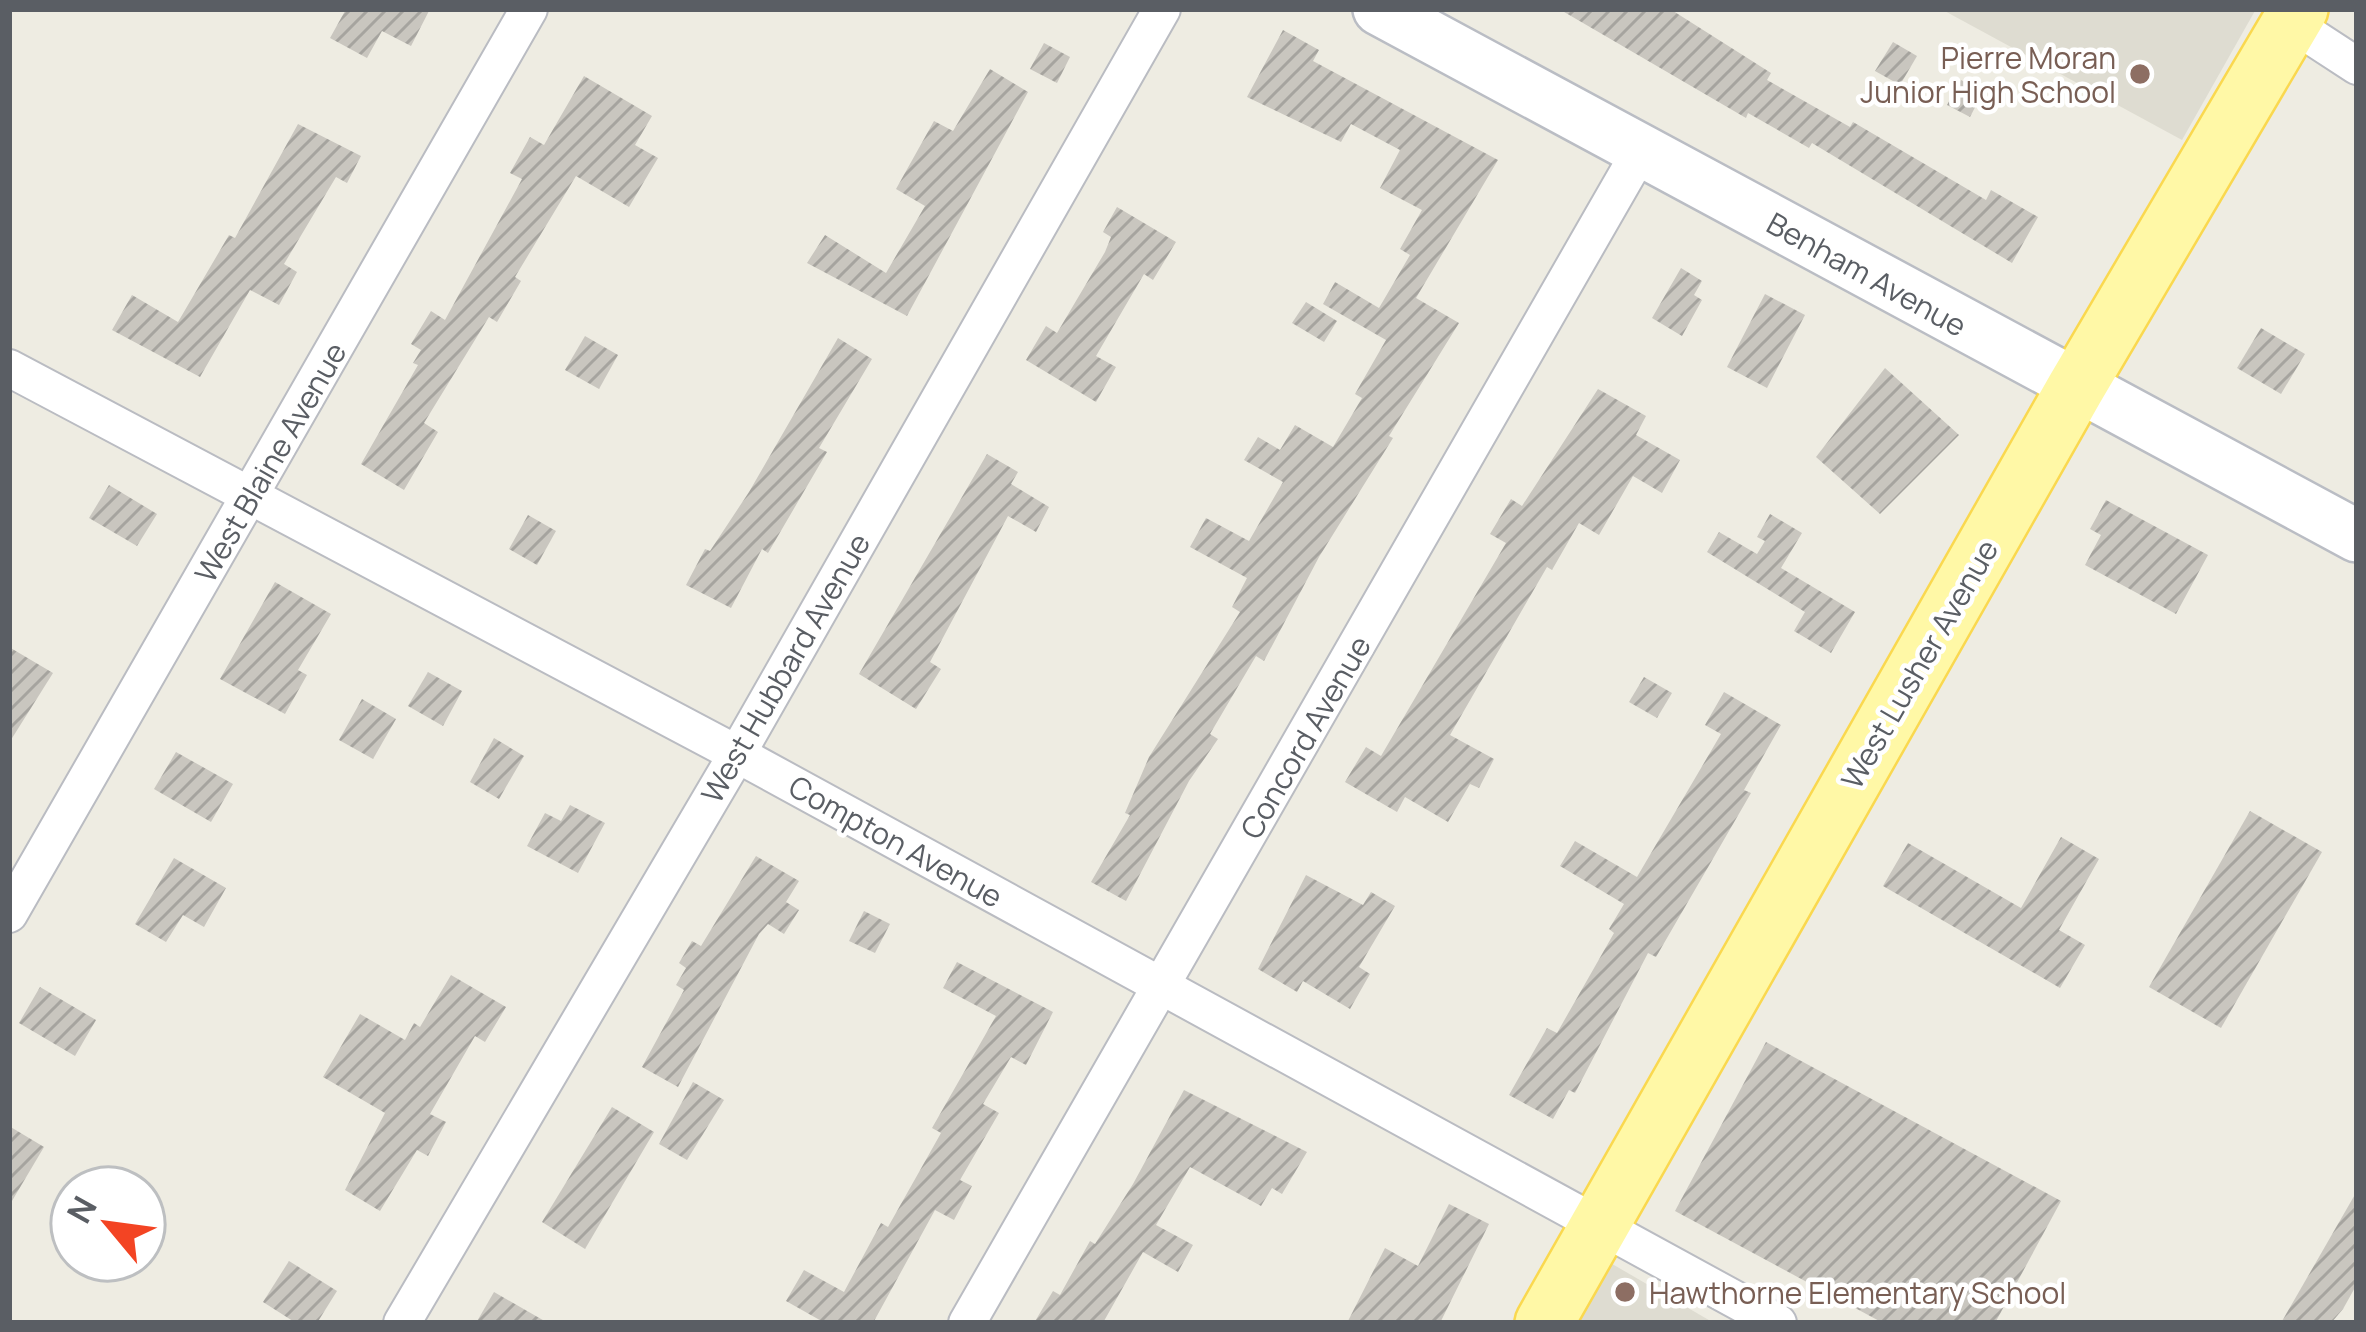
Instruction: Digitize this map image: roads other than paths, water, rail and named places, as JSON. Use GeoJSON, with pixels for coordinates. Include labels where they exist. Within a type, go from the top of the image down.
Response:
{"type":"FeatureCollection","features":[{"type":"Feature","properties":{"kind":"main road","name":"Benham Avenue"},"geometry":{"type":"LineString","coordinates":[[1378,9],[2075,389],[2357,536]]}},
{"type":"Feature","properties":{"kind":"main road","name":"West Lusher Avenue"},"geometry":{"type":"LineString","coordinates":[[1544,1323],[2075,389],[2295,16]]}},
{"type":"Feature","properties":{"kind":"street","name":"West Blaine Avenue"},"geometry":{"type":"LineString","coordinates":[[9,914],[529,9]]}},
{"type":"Feature","properties":{"kind":"street","name":"West Hubbard Avenue"},"geometry":{"type":"LineString","coordinates":[[402,1323],[736,754],[1162,9]]}},
{"type":"Feature","properties":{"kind":"street"},"geometry":{"type":"LineString","coordinates":[[2295,16],[2357,66]]}},
{"type":"Feature","properties":{"kind":"street","name":"Concord Avenue"},"geometry":{"type":"LineString","coordinates":[[967,1323],[1641,150]]}},
{"type":"Feature","properties":{"kind":"street","name":"Compton Avenue"},"geometry":{"type":"LineString","coordinates":[[9,368],[736,754],[1778,1323]]}},
{"type":"Feature","properties":{"kind":"place","name":"Pierre Moran Junior High School"},"geometry":{"type":"Point","coordinates":[2140,74]}},
{"type":"Feature","properties":{"kind":"place","name":"Hawthorne Elementary School"},"geometry":{"type":"Point","coordinates":[1625,1292]}}]}
